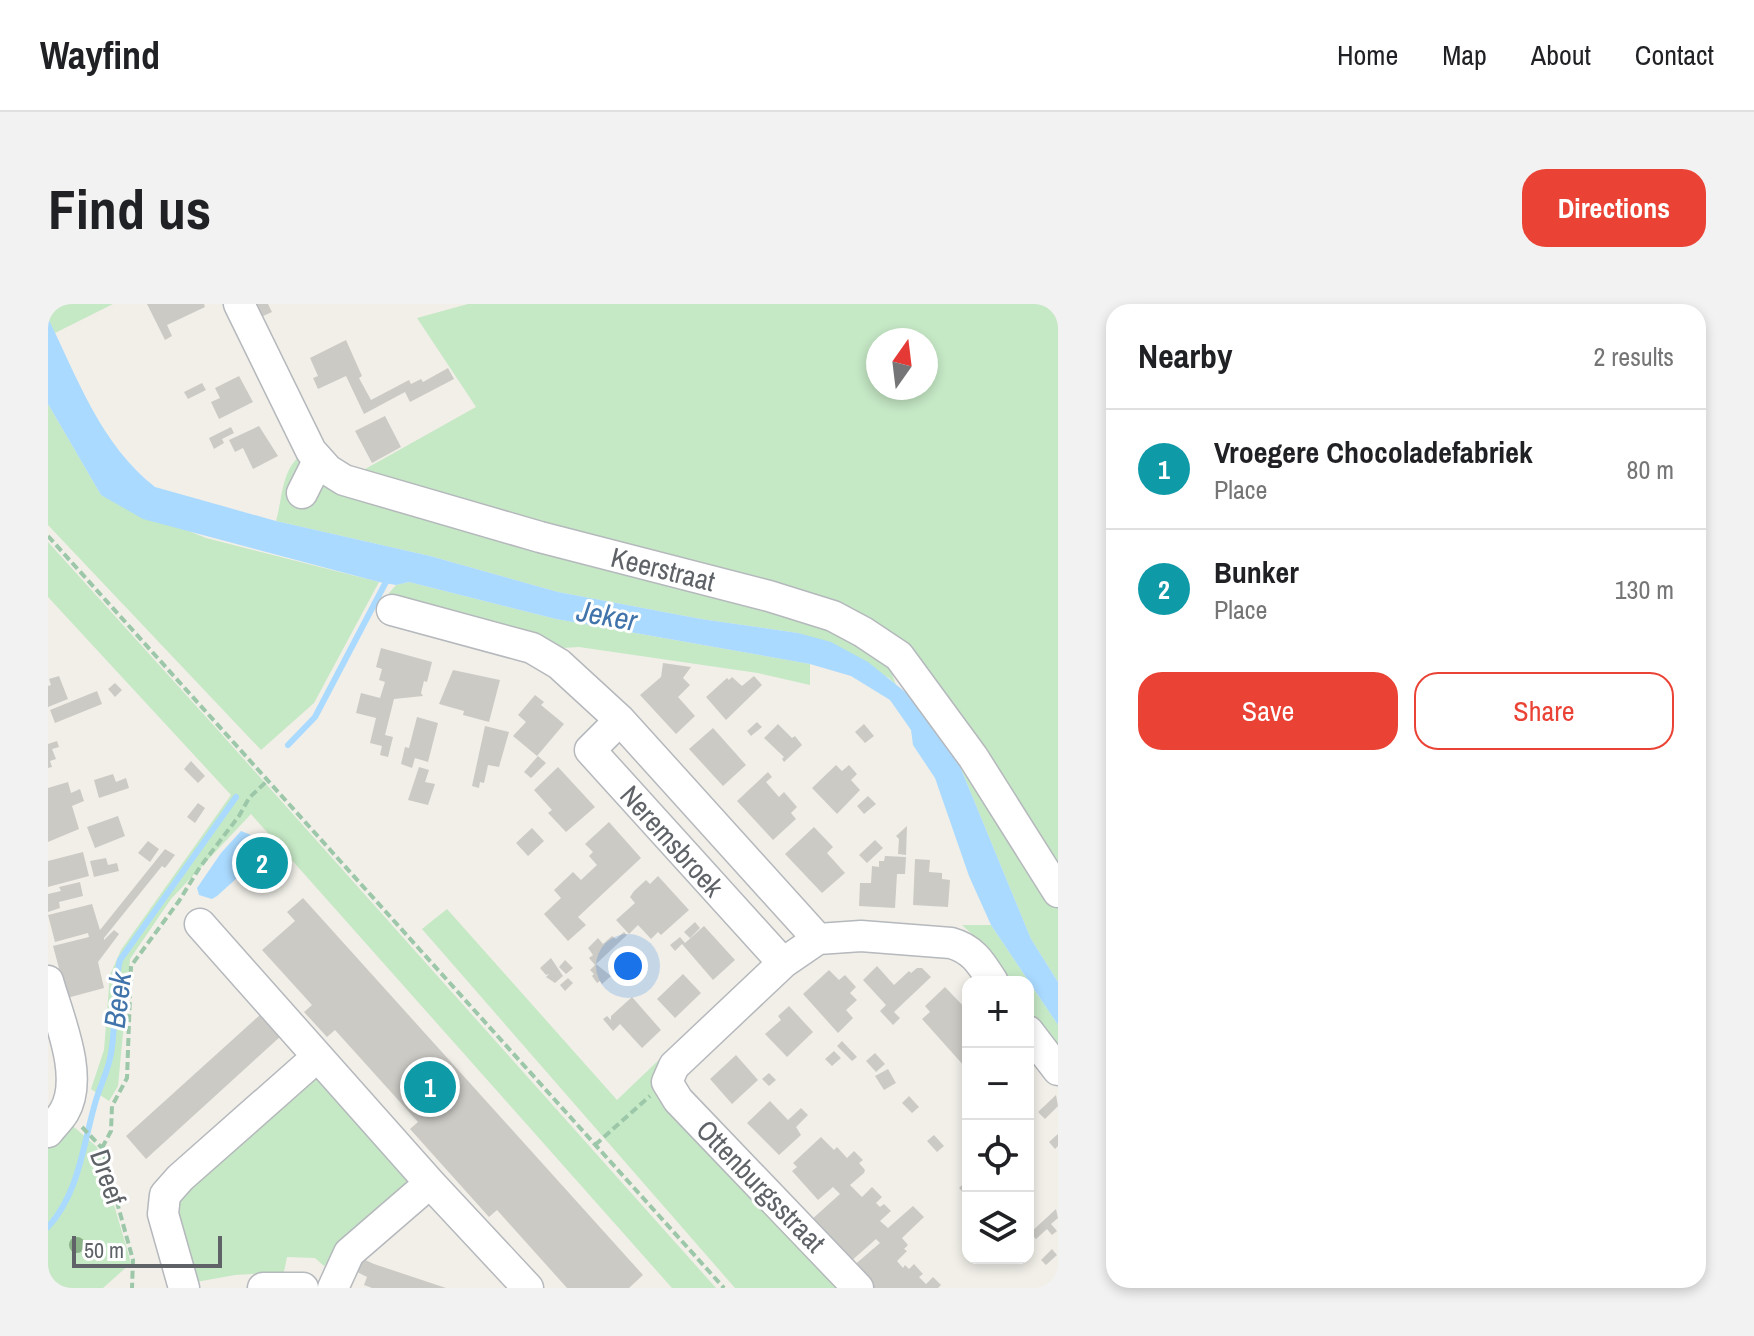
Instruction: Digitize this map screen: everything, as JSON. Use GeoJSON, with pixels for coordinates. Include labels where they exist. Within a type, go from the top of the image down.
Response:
{"type":"FeatureCollection","features":[{"type":"Feature","properties":{"kind":"street"},"geometry":{"type":"LineString","coordinates":[[239,304],[318,461],[302,493]]}},
{"type":"Feature","properties":{"kind":"street","name":"Keerstraat"},"geometry":{"type":"LineString","coordinates":[[318,461],[344,480],[833,616],[899,656],[973,757],[1058,892]]}},
{"type":"Feature","properties":{"kind":"street","name":"Neremsbroek"},"geometry":{"type":"LineString","coordinates":[[392,610],[532,648],[559,664],[620,720],[818,939]]}},
{"type":"Feature","properties":{"kind":"street","name":"Neremsbroek"},"geometry":{"type":"LineString","coordinates":[[620,720],[590,750],[783,963]]}},
{"type":"Feature","properties":{"kind":"street"},"geometry":{"type":"LineString","coordinates":[[200,924],[430,1183],[528,1288]]}},
{"type":"Feature","properties":{"kind":"street"},"geometry":{"type":"LineString","coordinates":[[667,1082],[674,1066],[783,963],[818,939],[861,936],[965,946],[989,976]]}},
{"type":"Feature","properties":{"kind":"street"},"geometry":{"type":"LineString","coordinates":[[48,981],[72,1067],[72,1083],[63,1121]]}},
{"type":"Feature","properties":{"kind":"street"},"geometry":{"type":"LineString","coordinates":[[1034,1039],[1058,1070]]}},
{"type":"Feature","properties":{"kind":"street"},"geometry":{"type":"LineString","coordinates":[[184,1288],[163,1214],[165,1195],[180,1178],[317,1057]]}},
{"type":"Feature","properties":{"kind":"street","name":"Ottenburgsstraat"},"geometry":{"type":"LineString","coordinates":[[667,1082],[678,1100],[858,1288]]}},
{"type":"Feature","properties":{"kind":"street"},"geometry":{"type":"LineString","coordinates":[[333,1288],[349,1253],[430,1183]]}},
{"type":"Feature","properties":{"kind":"street"},"geometry":{"type":"LineString","coordinates":[[263,1288],[303,1288]]}},
{"type":"Feature","properties":{"kind":"path"},"geometry":{"type":"LineString","coordinates":[[48,536],[724,1288]]}},
{"type":"Feature","properties":{"kind":"path"},"geometry":{"type":"LineString","coordinates":[[101,1146],[111,1131],[112,1106],[127,1078],[131,966],[249,798],[268,780]]}},
{"type":"Feature","properties":{"kind":"path"},"geometry":{"type":"LineString","coordinates":[[595,1145],[667,1082]]}},
{"type":"Feature","properties":{"kind":"path","name":"Dreef"},"geometry":{"type":"LineString","coordinates":[[63,1121],[101,1146],[133,1260],[132,1288]]}},
{"type":"Feature","properties":{"kind":"green space"},"geometry":{"type":"Polygon","coordinates":[[[48,304],[113,304],[55,333],[48,318],[48,304]]]}},
{"type":"Feature","properties":{"kind":"green space"},"geometry":{"type":"Polygon","coordinates":[[[468,304],[1058,304],[1058,982],[1031,939],[959,764],[909,695],[901,639],[862,616],[358,473],[476,407],[417,318],[468,304]]]}},
{"type":"Feature","properties":{"kind":"green space"},"geometry":{"type":"Polygon","coordinates":[[[48,404],[101,495],[206,538],[379,582],[314,703],[261,750],[48,525],[48,404]]]}},
{"type":"Feature","properties":{"kind":"green space"},"geometry":{"type":"Polygon","coordinates":[[[302,454],[821,620],[885,655],[896,685],[889,678],[798,633],[701,619],[558,592],[430,556],[276,521],[286,476],[302,454]]]}},
{"type":"Feature","properties":{"kind":"green space"},"geometry":{"type":"Polygon","coordinates":[[[48,542],[716,1288],[672,1288],[251,814],[171,899],[130,959],[118,1086],[109,1101],[91,1089],[104,1050],[110,975],[121,950],[231,795],[48,597],[48,542]]]}},
{"type":"Feature","properties":{"kind":"green space"},"geometry":{"type":"Polygon","coordinates":[[[409,582],[556,619],[810,664],[810,685],[758,673],[579,647],[562,648],[384,599],[396,585],[409,582]]]}},
{"type":"Feature","properties":{"kind":"green space"},"geometry":{"type":"Polygon","coordinates":[[[447,909],[617,1100],[663,1056],[658,1084],[842,1288],[735,1288],[422,929],[447,909]]]}},
{"type":"Feature","properties":{"kind":"green space"},"geometry":{"type":"Polygon","coordinates":[[[962,925],[991,925],[1025,976],[999,976],[975,937],[962,925]]]}},
{"type":"Feature","properties":{"kind":"green space"},"geometry":{"type":"Polygon","coordinates":[[[1034,989],[1058,1025],[1058,1054],[1034,1023],[1034,989]]]}},
{"type":"Feature","properties":{"kind":"green space"},"geometry":{"type":"Polygon","coordinates":[[[318,1072],[419,1180],[324,1266],[315,1258],[287,1257],[284,1272],[235,1275],[196,1282],[173,1217],[178,1194],[318,1072]]]}},
{"type":"Feature","properties":{"kind":"green space"},"geometry":{"type":"Polygon","coordinates":[[[67,1121],[97,1147],[131,1263],[103,1288],[48,1288],[48,1146],[67,1121]]]}},
{"type":"Feature","properties":{"kind":"water","name":"Jeker"},"geometry":{"type":"Polygon","coordinates":[[[48,318],[105,431],[136,470],[155,487],[276,521],[430,556],[558,592],[701,619],[798,633],[831,642],[868,662],[909,695],[959,764],[1031,939],[1058,982],[1058,1025],[1034,989],[1034,976],[1025,976],[991,925],[969,876],[935,778],[913,745],[911,730],[890,700],[851,676],[810,664],[556,619],[409,582],[396,585],[379,582],[143,519],[101,495],[48,404],[48,318]]]}},
{"type":"Feature","properties":{"kind":"water"},"geometry":{"type":"Polygon","coordinates":[[[241,831],[256,837],[262,849],[248,868],[217,896],[212,899],[199,895],[197,888],[241,831]]]}},
{"type":"Feature","properties":{"kind":"building"},"geometry":{"type":"Polygon","coordinates":[[[147,304],[204,304],[205,307],[167,325],[172,336],[165,340],[147,304]]]}},
{"type":"Feature","properties":{"kind":"building"},"geometry":{"type":"Polygon","coordinates":[[[254,304],[268,304],[272,312],[261,317],[254,304]]]}},
{"type":"Feature","properties":{"kind":"building"},"geometry":{"type":"Polygon","coordinates":[[[346,340],[362,376],[359,378],[371,400],[409,380],[411,384],[421,379],[423,382],[448,368],[454,379],[410,402],[405,392],[364,414],[346,376],[318,389],[313,378],[318,376],[310,358],[346,340]]]}},
{"type":"Feature","properties":{"kind":"building"},"geometry":{"type":"Polygon","coordinates":[[[239,376],[253,402],[219,419],[211,402],[220,398],[215,388],[239,376]]]}},
{"type":"Feature","properties":{"kind":"building"},"geometry":{"type":"Polygon","coordinates":[[[202,383],[206,390],[188,399],[184,392],[202,383]]]}},
{"type":"Feature","properties":{"kind":"building"},"geometry":{"type":"Polygon","coordinates":[[[385,416],[401,447],[372,463],[355,431],[385,416]]]}},
{"type":"Feature","properties":{"kind":"building"},"geometry":{"type":"Polygon","coordinates":[[[259,426],[278,456],[253,469],[243,448],[235,452],[229,440],[259,426]]]}},
{"type":"Feature","properties":{"kind":"building"},"geometry":{"type":"Polygon","coordinates":[[[231,427],[234,433],[222,439],[224,443],[214,449],[209,438],[231,427]]]}},
{"type":"Feature","properties":{"kind":"building"},"geometry":{"type":"Polygon","coordinates":[[[381,648],[432,662],[427,682],[424,681],[423,696],[394,699],[385,735],[393,737],[388,757],[380,755],[382,746],[370,743],[376,718],[356,713],[361,693],[380,698],[385,682],[379,680],[382,669],[376,667],[381,648]]]}},
{"type":"Feature","properties":{"kind":"building"},"geometry":{"type":"Polygon","coordinates":[[[663,663],[691,667],[683,678],[690,685],[678,697],[695,716],[676,734],[640,695],[661,677],[663,663]]]}},
{"type":"Feature","properties":{"kind":"building"},"geometry":{"type":"Polygon","coordinates":[[[453,670],[500,680],[489,722],[439,704],[453,670]]]}},
{"type":"Feature","properties":{"kind":"building"},"geometry":{"type":"Polygon","coordinates":[[[59,676],[68,699],[48,707],[49,679],[59,676]]]}},
{"type":"Feature","properties":{"kind":"building"},"geometry":{"type":"Polygon","coordinates":[[[754,676],[762,685],[726,720],[706,697],[727,678],[732,677],[742,686],[754,676]]]}},
{"type":"Feature","properties":{"kind":"building"},"geometry":{"type":"Polygon","coordinates":[[[115,683],[122,690],[115,697],[108,689],[115,683]]]}},
{"type":"Feature","properties":{"kind":"building"},"geometry":{"type":"Polygon","coordinates":[[[97,691],[102,704],[55,723],[50,710],[97,691]]]}},
{"type":"Feature","properties":{"kind":"building"},"geometry":{"type":"Polygon","coordinates":[[[535,695],[544,702],[541,705],[564,724],[537,756],[513,736],[526,722],[518,715],[535,695]]]}},
{"type":"Feature","properties":{"kind":"building"},"geometry":{"type":"Polygon","coordinates":[[[417,717],[438,723],[428,762],[415,758],[412,768],[401,764],[405,747],[409,748],[417,717]]]}},
{"type":"Feature","properties":{"kind":"building"},"geometry":{"type":"Polygon","coordinates":[[[757,722],[762,727],[751,736],[747,731],[757,722]]]}},
{"type":"Feature","properties":{"kind":"building"},"geometry":{"type":"Polygon","coordinates":[[[778,724],[802,745],[784,762],[784,757],[764,738],[778,724]]]}},
{"type":"Feature","properties":{"kind":"building"},"geometry":{"type":"Polygon","coordinates":[[[864,724],[874,736],[865,743],[855,732],[864,724]]]}},
{"type":"Feature","properties":{"kind":"building"},"geometry":{"type":"Polygon","coordinates":[[[485,726],[509,732],[499,767],[488,765],[484,783],[480,782],[479,788],[472,786],[485,726]]]}},
{"type":"Feature","properties":{"kind":"building"},"geometry":{"type":"Polygon","coordinates":[[[713,728],[746,765],[723,786],[689,749],[713,728]]]}},
{"type":"Feature","properties":{"kind":"building"},"geometry":{"type":"Polygon","coordinates":[[[57,741],[59,747],[52,749],[56,759],[50,761],[52,767],[48,768],[48,744],[57,741]]]}},
{"type":"Feature","properties":{"kind":"building"},"geometry":{"type":"Polygon","coordinates":[[[538,756],[546,763],[531,778],[524,772],[538,756]]]}},
{"type":"Feature","properties":{"kind":"building"},"geometry":{"type":"Polygon","coordinates":[[[191,761],[205,776],[198,783],[184,769],[191,761]]]}},
{"type":"Feature","properties":{"kind":"building"},"geometry":{"type":"Polygon","coordinates":[[[836,765],[842,771],[849,765],[857,774],[851,780],[860,790],[837,814],[812,788],[836,765]]]}},
{"type":"Feature","properties":{"kind":"building"},"geometry":{"type":"Polygon","coordinates":[[[419,767],[429,770],[425,782],[435,784],[428,805],[408,800],[419,767]]]}},
{"type":"Feature","properties":{"kind":"building"},"geometry":{"type":"Polygon","coordinates":[[[558,767],[595,807],[566,832],[548,813],[552,810],[534,790],[558,767]]]}},
{"type":"Feature","properties":{"kind":"building"},"geometry":{"type":"Polygon","coordinates":[[[768,772],[772,777],[766,782],[779,797],[784,792],[797,807],[791,813],[796,819],[773,840],[737,801],[768,772]]]}},
{"type":"Feature","properties":{"kind":"building"},"geometry":{"type":"Polygon","coordinates":[[[113,774],[116,782],[126,778],[129,788],[99,798],[94,780],[113,774]]]}},
{"type":"Feature","properties":{"kind":"building"},"geometry":{"type":"Polygon","coordinates":[[[68,782],[71,793],[80,789],[84,801],[72,806],[79,829],[48,842],[48,788],[68,782]]]}},
{"type":"Feature","properties":{"kind":"building"},"geometry":{"type":"Polygon","coordinates":[[[868,796],[876,804],[864,814],[857,806],[868,796]]]}},
{"type":"Feature","properties":{"kind":"building"},"geometry":{"type":"Polygon","coordinates":[[[198,803],[205,808],[195,823],[187,817],[198,803]]]}},
{"type":"Feature","properties":{"kind":"building"},"geometry":{"type":"Polygon","coordinates":[[[118,816],[125,836],[95,848],[87,827],[118,816]]]}},
{"type":"Feature","properties":{"kind":"building"},"geometry":{"type":"Polygon","coordinates":[[[609,822],[641,858],[578,917],[586,925],[568,941],[544,914],[561,898],[554,890],[573,872],[581,880],[597,865],[589,856],[593,852],[585,844],[609,822]]]}},
{"type":"Feature","properties":{"kind":"building"},"geometry":{"type":"Polygon","coordinates":[[[907,826],[906,855],[898,854],[899,839],[896,836],[907,826]]]}},
{"type":"Feature","properties":{"kind":"building"},"geometry":{"type":"Polygon","coordinates":[[[814,827],[833,847],[827,853],[845,873],[822,893],[785,854],[814,827]]]}},
{"type":"Feature","properties":{"kind":"building"},"geometry":{"type":"Polygon","coordinates":[[[532,828],[544,841],[528,856],[516,843],[532,828]]]}},
{"type":"Feature","properties":{"kind":"building"},"geometry":{"type":"Polygon","coordinates":[[[875,840],[883,848],[867,863],[859,855],[875,840]]]}},
{"type":"Feature","properties":{"kind":"building"},"geometry":{"type":"Polygon","coordinates":[[[148,841],[159,849],[150,862],[138,853],[148,841]]]}},
{"type":"Feature","properties":{"kind":"building"},"geometry":{"type":"Polygon","coordinates":[[[165,849],[175,855],[165,868],[162,866],[104,938],[114,930],[119,934],[98,962],[104,988],[67,998],[53,946],[89,937],[88,933],[55,942],[48,915],[92,904],[100,930],[165,849]]]}},
{"type":"Feature","properties":{"kind":"building"},"geometry":{"type":"Polygon","coordinates":[[[83,852],[89,876],[48,887],[48,861],[83,852]]]}},
{"type":"Feature","properties":{"kind":"building"},"geometry":{"type":"Polygon","coordinates":[[[263,852],[269,859],[262,866],[256,859],[263,852]]]}},
{"type":"Feature","properties":{"kind":"building"},"geometry":{"type":"Polygon","coordinates":[[[885,856],[906,857],[905,874],[897,874],[895,908],[859,906],[860,883],[871,883],[872,866],[879,867],[879,861],[884,861],[885,856]]]}},
{"type":"Feature","properties":{"kind":"building"},"geometry":{"type":"Polygon","coordinates":[[[106,858],[108,865],[117,863],[119,871],[94,877],[90,861],[106,858]]]}},
{"type":"Feature","properties":{"kind":"building"},"geometry":{"type":"Polygon","coordinates":[[[915,859],[930,860],[929,872],[942,873],[942,879],[950,880],[948,907],[913,905],[915,859]]]}},
{"type":"Feature","properties":{"kind":"building"},"geometry":{"type":"Polygon","coordinates":[[[658,876],[689,910],[661,935],[658,932],[651,939],[638,925],[629,934],[616,920],[635,903],[630,897],[634,891],[646,880],[650,884],[658,876]]]}},
{"type":"Feature","properties":{"kind":"building"},"geometry":{"type":"Polygon","coordinates":[[[80,882],[83,896],[59,902],[60,908],[48,912],[48,894],[61,891],[59,887],[80,882]]]}},
{"type":"Feature","properties":{"kind":"building"},"geometry":{"type":"Polygon","coordinates":[[[303,898],[643,1275],[629,1288],[567,1288],[497,1210],[489,1217],[410,1129],[418,1122],[335,1030],[327,1037],[304,1012],[312,1005],[262,950],[295,921],[287,912],[303,898]]]}},
{"type":"Feature","properties":{"kind":"building"},"geometry":{"type":"Polygon","coordinates":[[[695,922],[700,928],[690,938],[684,932],[695,922]]]}},
{"type":"Feature","properties":{"kind":"building"},"geometry":{"type":"Polygon","coordinates":[[[704,926],[735,960],[713,980],[682,944],[675,951],[670,945],[680,937],[685,943],[704,926]]]}},
{"type":"Feature","properties":{"kind":"building"},"geometry":{"type":"Polygon","coordinates":[[[624,932],[627,935],[595,965],[589,958],[593,955],[588,948],[598,938],[603,944],[612,936],[616,939],[624,932]]]}},
{"type":"Feature","properties":{"kind":"building"},"geometry":{"type":"Polygon","coordinates":[[[551,958],[563,976],[555,983],[540,968],[551,958]]]}},
{"type":"Feature","properties":{"kind":"building"},"geometry":{"type":"Polygon","coordinates":[[[565,960],[573,968],[566,974],[559,967],[565,960]]]}},
{"type":"Feature","properties":{"kind":"building"},"geometry":{"type":"Polygon","coordinates":[[[596,964],[611,976],[602,984],[600,981],[597,983],[590,970],[596,964]]]}},
{"type":"Feature","properties":{"kind":"building"},"geometry":{"type":"Polygon","coordinates":[[[877,966],[894,985],[917,968],[922,968],[931,977],[894,1012],[900,1018],[893,1025],[880,1011],[886,1005],[863,980],[877,966]]]}},
{"type":"Feature","properties":{"kind":"building"},"geometry":{"type":"Polygon","coordinates":[[[829,970],[839,980],[845,975],[856,987],[850,993],[857,1000],[846,1010],[853,1018],[838,1033],[803,994],[829,970]]]}},
{"type":"Feature","properties":{"kind":"building"},"geometry":{"type":"Polygon","coordinates":[[[683,974],[701,993],[675,1018],[657,999],[683,974]]]}},
{"type":"Feature","properties":{"kind":"building"},"geometry":{"type":"Polygon","coordinates":[[[568,978],[573,983],[565,991],[560,985],[568,978]]]}},
{"type":"Feature","properties":{"kind":"building"},"geometry":{"type":"Polygon","coordinates":[[[945,987],[962,1005],[962,1064],[922,1019],[930,1012],[925,1006],[945,987]]]}},
{"type":"Feature","properties":{"kind":"building"},"geometry":{"type":"Polygon","coordinates":[[[632,997],[661,1030],[642,1048],[620,1024],[613,1031],[603,1019],[607,1016],[611,1020],[611,1016],[632,997]]]}},
{"type":"Feature","properties":{"kind":"building"},"geometry":{"type":"Polygon","coordinates":[[[789,1006],[813,1032],[787,1057],[765,1034],[781,1020],[778,1016],[789,1006]]]}},
{"type":"Feature","properties":{"kind":"building"},"geometry":{"type":"Polygon","coordinates":[[[261,1014],[281,1036],[146,1159],[126,1136],[261,1014]]]}},
{"type":"Feature","properties":{"kind":"building"},"geometry":{"type":"Polygon","coordinates":[[[842,1041],[857,1057],[852,1061],[837,1046],[842,1041]]]}},
{"type":"Feature","properties":{"kind":"building"},"geometry":{"type":"Polygon","coordinates":[[[834,1051],[841,1058],[832,1066],[825,1059],[834,1051]]]}},
{"type":"Feature","properties":{"kind":"building"},"geometry":{"type":"Polygon","coordinates":[[[875,1053],[885,1064],[876,1072],[866,1061],[875,1053]]]}},
{"type":"Feature","properties":{"kind":"building"},"geometry":{"type":"Polygon","coordinates":[[[736,1055],[758,1080],[732,1104],[710,1079],[736,1055]]]}},
{"type":"Feature","properties":{"kind":"building"},"geometry":{"type":"Polygon","coordinates":[[[888,1069],[896,1083],[884,1090],[875,1076],[888,1069]]]}},
{"type":"Feature","properties":{"kind":"building"},"geometry":{"type":"Polygon","coordinates":[[[769,1073],[776,1080],[769,1086],[762,1079],[769,1073]]]}},
{"type":"Feature","properties":{"kind":"building"},"geometry":{"type":"Polygon","coordinates":[[[1056,1095],[1058,1106],[1045,1119],[1038,1112],[1056,1095]]]}},
{"type":"Feature","properties":{"kind":"building"},"geometry":{"type":"Polygon","coordinates":[[[909,1096],[919,1107],[912,1113],[902,1103],[909,1096]]]}},
{"type":"Feature","properties":{"kind":"building"},"geometry":{"type":"Polygon","coordinates":[[[770,1101],[788,1120],[801,1108],[808,1115],[796,1127],[801,1135],[779,1155],[747,1123],[770,1101]]]}},
{"type":"Feature","properties":{"kind":"building"},"geometry":{"type":"Polygon","coordinates":[[[1058,1134],[1058,1146],[1055,1149],[1049,1142],[1058,1134]]]}},
{"type":"Feature","properties":{"kind":"building"},"geometry":{"type":"Polygon","coordinates":[[[934,1135],[944,1146],[937,1152],[927,1141],[934,1135]]]}},
{"type":"Feature","properties":{"kind":"building"},"geometry":{"type":"Polygon","coordinates":[[[821,1137],[847,1158],[854,1151],[863,1160],[859,1163],[864,1173],[850,1185],[862,1197],[872,1187],[882,1197],[876,1203],[880,1207],[884,1204],[891,1211],[880,1221],[888,1228],[913,1206],[924,1217],[902,1238],[908,1245],[904,1249],[907,1251],[897,1261],[903,1268],[905,1265],[909,1269],[914,1264],[923,1274],[919,1277],[926,1284],[933,1277],[941,1285],[938,1288],[872,1288],[852,1267],[880,1243],[876,1239],[849,1263],[810,1221],[840,1194],[833,1187],[818,1200],[792,1171],[797,1167],[793,1163],[821,1137]]]}},
{"type":"Feature","properties":{"kind":"building"},"geometry":{"type":"Polygon","coordinates":[[[1056,1209],[1058,1218],[1051,1224],[1057,1231],[1052,1235],[1047,1229],[1036,1239],[1034,1229],[1056,1209]]]}},
{"type":"Feature","properties":{"kind":"building"},"geometry":{"type":"Polygon","coordinates":[[[1052,1249],[1057,1255],[1046,1265],[1041,1260],[1052,1249]]]}},
{"type":"Feature","properties":{"kind":"building"},"geometry":{"type":"Polygon","coordinates":[[[363,1259],[446,1288],[372,1288],[364,1285],[367,1277],[355,1271],[363,1259]]]}},
{"type":"Feature","properties":{"kind":"waterway","name":"Beek"},"geometry":{"type":"LineString","coordinates":[[288,745],[315,717],[388,578]]}},
{"type":"Feature","properties":{"kind":"waterway","name":"Beek"},"geometry":{"type":"LineString","coordinates":[[48,1227],[74,1183],[110,1061],[120,960],[236,797]]}},
{"type":"Feature","properties":{"kind":"place","name":"Bunker"},"geometry":{"type":"Point","coordinates":[262,863]}},
{"type":"Feature","properties":{"kind":"place","name":"Vroegere Chocoladefabriek"},"geometry":{"type":"Point","coordinates":[430,1087]}}]}
